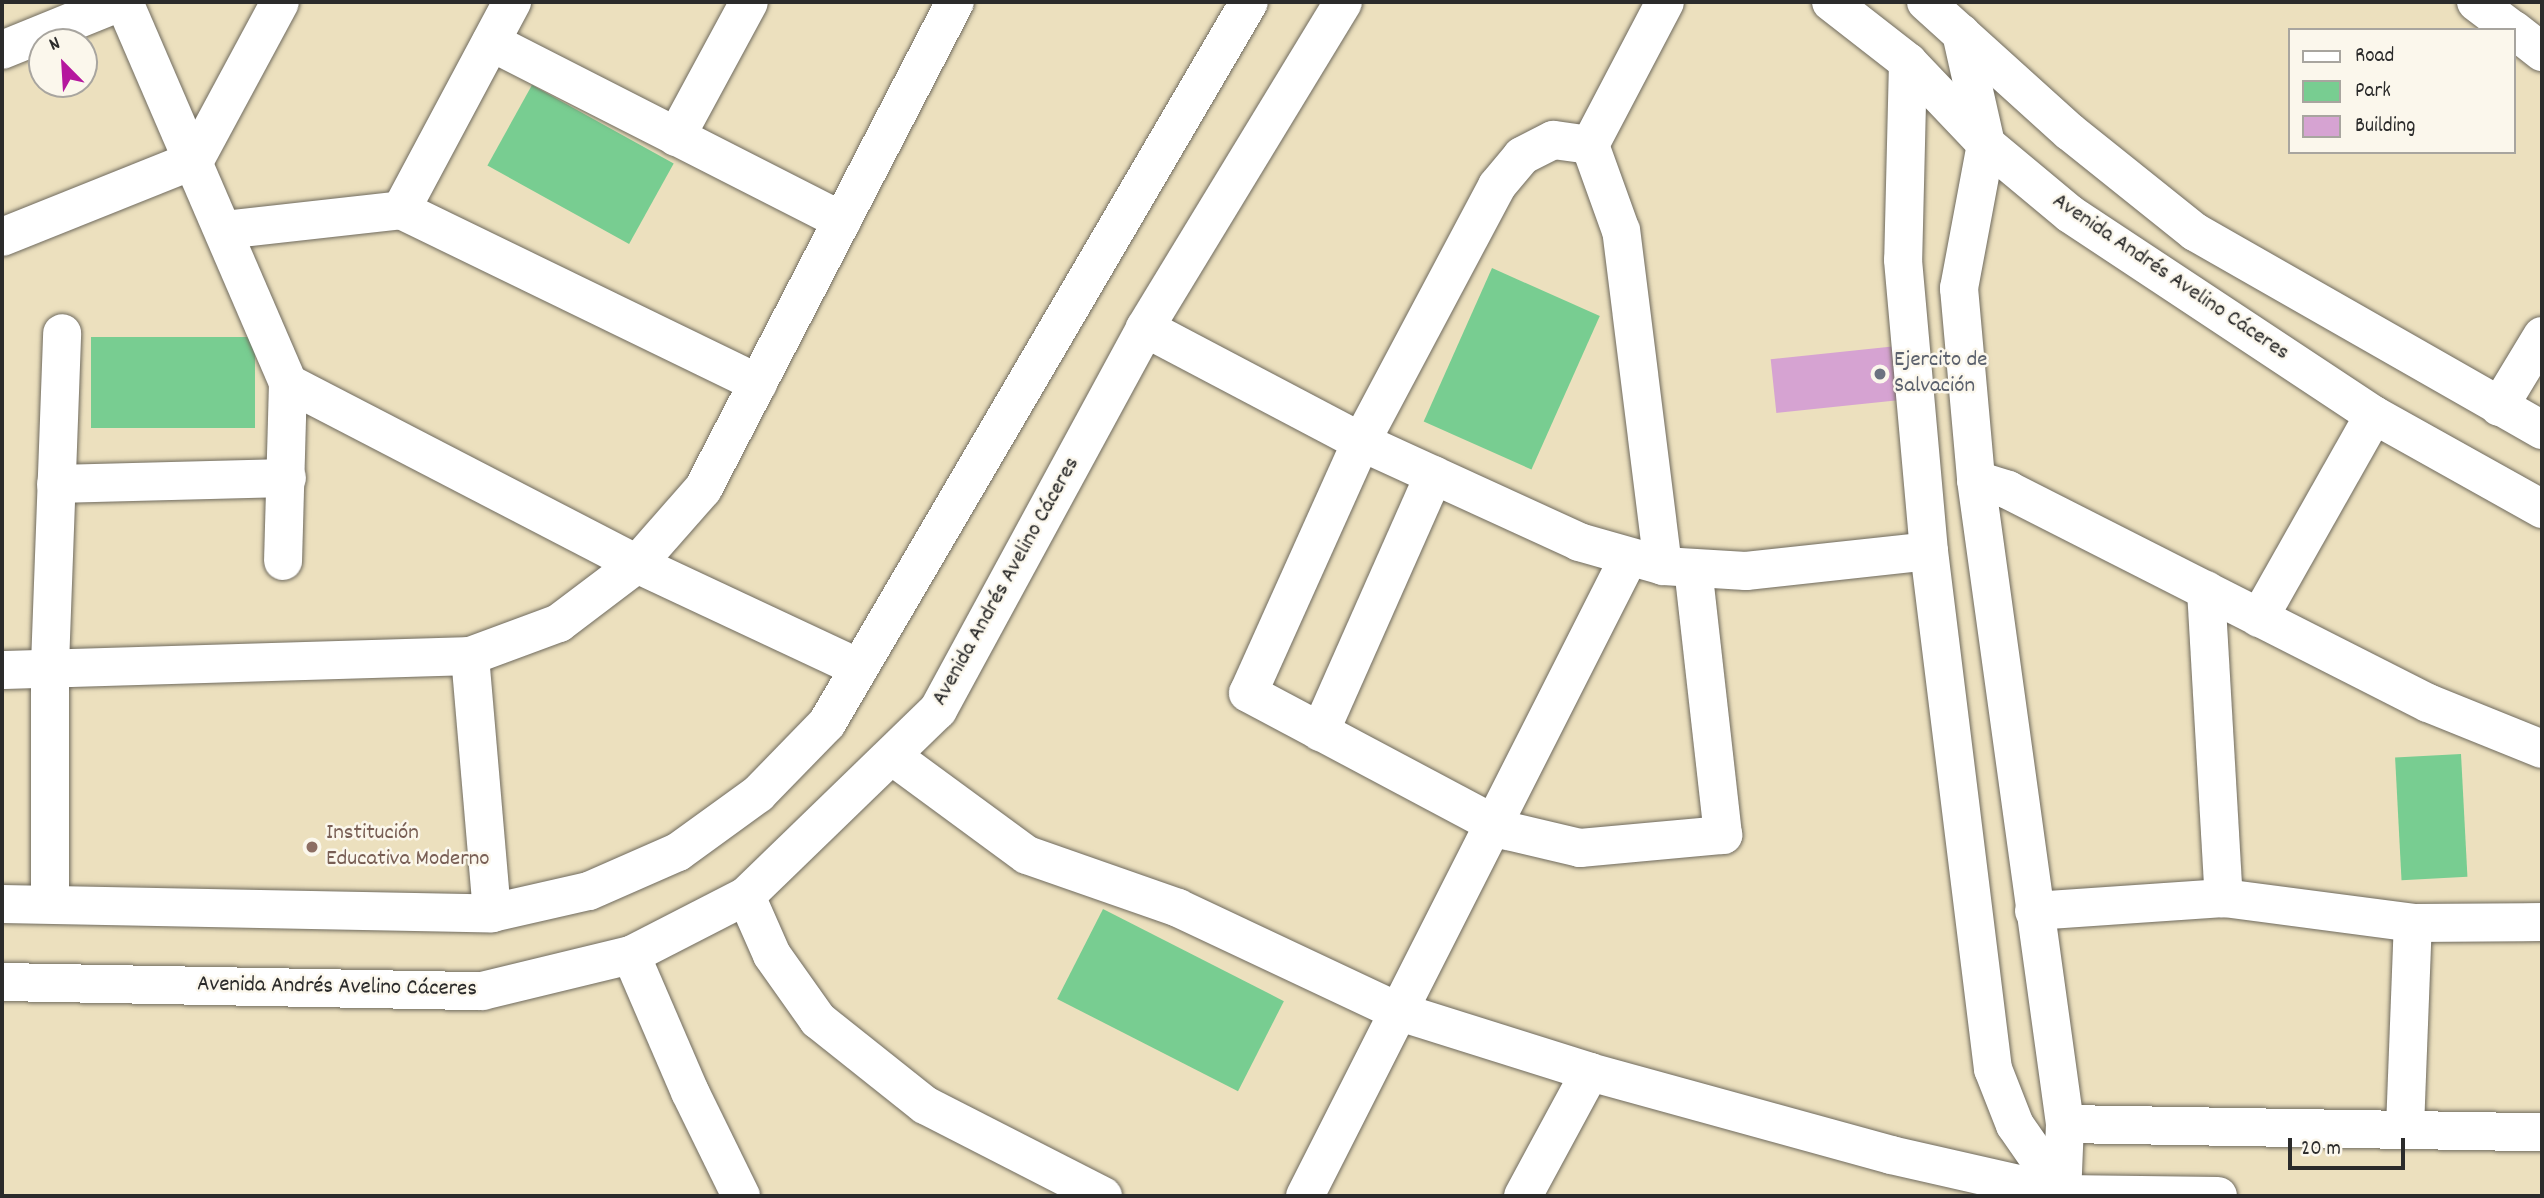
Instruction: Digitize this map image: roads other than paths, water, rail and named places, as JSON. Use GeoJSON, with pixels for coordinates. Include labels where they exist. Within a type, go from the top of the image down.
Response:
{"type":"FeatureCollection","features":[{"type":"Feature","properties":{"kind":"street"},"geometry":{"type":"LineString","coordinates":[[2,50],[122,2],[195,160],[288,383],[283,561]]}},
{"type":"Feature","properties":{"kind":"street"},"geometry":{"type":"LineString","coordinates":[[2,237],[195,160],[281,2]]}},
{"type":"Feature","properties":{"kind":"street"},"geometry":{"type":"LineString","coordinates":[[401,210],[512,2]]}},
{"type":"Feature","properties":{"kind":"street"},"geometry":{"type":"LineString","coordinates":[[676,136],[749,2]]}},
{"type":"Feature","properties":{"kind":"street"},"geometry":{"type":"LineString","coordinates":[[2,670],[50,665],[470,656],[559,623],[637,564],[703,489],[955,2]]}},
{"type":"Feature","properties":{"kind":"street","name":"Avenida Andrés Avelino Cáceres"},"geometry":{"type":"LineString","coordinates":[[2,982],[482,991],[631,955],[746,896],[938,710],[1145,328],[1343,2]]}},
{"type":"Feature","properties":{"kind":"street"},"geometry":{"type":"LineString","coordinates":[[1590,145],[1553,139],[1522,156],[1497,186],[1361,442],[1248,694],[1508,831],[1580,848],[1723,835],[1662,564],[1621,230],[1590,145],[1665,2]]}},
{"type":"Feature","properties":{"kind":"street","name":"Avenida Andrés Avelino Cáceres"},"geometry":{"type":"LineString","coordinates":[[1831,2],[1908,62],[1986,144],[2070,214],[2374,415],[2542,509]]}},
{"type":"Feature","properties":{"kind":"street"},"geometry":{"type":"LineString","coordinates":[[1926,2],[2070,132],[2195,232],[2542,430]]}},
{"type":"Feature","properties":{"kind":"street"},"geometry":{"type":"LineString","coordinates":[[2476,2],[2511,28]]}},
{"type":"Feature","properties":{"kind":"street"},"geometry":{"type":"LineString","coordinates":[[2,904],[492,913],[589,891],[678,852],[758,794],[827,723],[1240,4]]}},
{"type":"Feature","properties":{"kind":"street"},"geometry":{"type":"LineString","coordinates":[[2516,32],[2542,52]]}},
{"type":"Feature","properties":{"kind":"street"},"geometry":{"type":"LineString","coordinates":[[1961,33],[1986,144],[1959,288],[1976,480],[2065,1124],[2063,1195]]}},
{"type":"Feature","properties":{"kind":"street"},"geometry":{"type":"LineString","coordinates":[[491,41],[842,221]]}},
{"type":"Feature","properties":{"kind":"street"},"geometry":{"type":"LineString","coordinates":[[1908,62],[1903,260],[1929,551],[1993,1069],[2015,1125],[2063,1195]]}},
{"type":"Feature","properties":{"kind":"street"},"geometry":{"type":"LineString","coordinates":[[224,230],[401,210],[758,383]]}},
{"type":"Feature","properties":{"kind":"street"},"geometry":{"type":"LineString","coordinates":[[1145,328],[1361,442],[1579,542],[1662,564],[1746,571],[1929,551]]}},
{"type":"Feature","properties":{"kind":"street"},"geometry":{"type":"LineString","coordinates":[[50,904],[50,665],[62,333]]}},
{"type":"Feature","properties":{"kind":"street"},"geometry":{"type":"LineString","coordinates":[[2499,407],[2542,336]]}},
{"type":"Feature","properties":{"kind":"street"},"geometry":{"type":"LineString","coordinates":[[288,383],[637,564],[859,667]]}},
{"type":"Feature","properties":{"kind":"street"},"geometry":{"type":"LineString","coordinates":[[2259,618],[2374,415]]}},
{"type":"Feature","properties":{"kind":"street"},"geometry":{"type":"LineString","coordinates":[[1320,732],[1434,475]]}},
{"type":"Feature","properties":{"kind":"street"},"geometry":{"type":"LineString","coordinates":[[57,484],[287,478]]}},
{"type":"Feature","properties":{"kind":"street"},"geometry":{"type":"LineString","coordinates":[[1976,480],[2008,490],[2428,703],[2542,749]]}},
{"type":"Feature","properties":{"kind":"street"},"geometry":{"type":"LineString","coordinates":[[1305,1196],[1491,822],[1662,564]]}},
{"type":"Feature","properties":{"kind":"street"},"geometry":{"type":"LineString","coordinates":[[2206,590],[2224,898]]}},
{"type":"Feature","properties":{"kind":"street"},"geometry":{"type":"LineString","coordinates":[[470,656],[492,913]]}},
{"type":"Feature","properties":{"kind":"street"},"geometry":{"type":"LineString","coordinates":[[892,755],[1027,855],[1178,908],[1397,1010],[1590,1072],[1891,1155],[2063,1195],[2218,1196]]}},
{"type":"Feature","properties":{"kind":"street"},"geometry":{"type":"LineString","coordinates":[[746,896],[772,955],[818,1020],[925,1105],[1102,1196]]}},
{"type":"Feature","properties":{"kind":"street"},"geometry":{"type":"LineString","coordinates":[[2034,911],[2224,898],[2413,923],[2542,922]]}},
{"type":"Feature","properties":{"kind":"street"},"geometry":{"type":"LineString","coordinates":[[2405,1128],[2413,923]]}},
{"type":"Feature","properties":{"kind":"street"},"geometry":{"type":"LineString","coordinates":[[631,955],[690,1092],[741,1196]]}},
{"type":"Feature","properties":{"kind":"street"},"geometry":{"type":"LineString","coordinates":[[1534,1193],[1590,1072]]}},
{"type":"Feature","properties":{"kind":"street"},"geometry":{"type":"LineString","coordinates":[[2065,1124],[2542,1132]]}},
{"type":"Feature","properties":{"kind":"place","name":"Ejercito de Salvación"},"geometry":{"type":"Point","coordinates":[1880,374]}},
{"type":"Feature","properties":{"kind":"place","name":"Institución Educativa Moderno"},"geometry":{"type":"Point","coordinates":[312,847]}}]}
